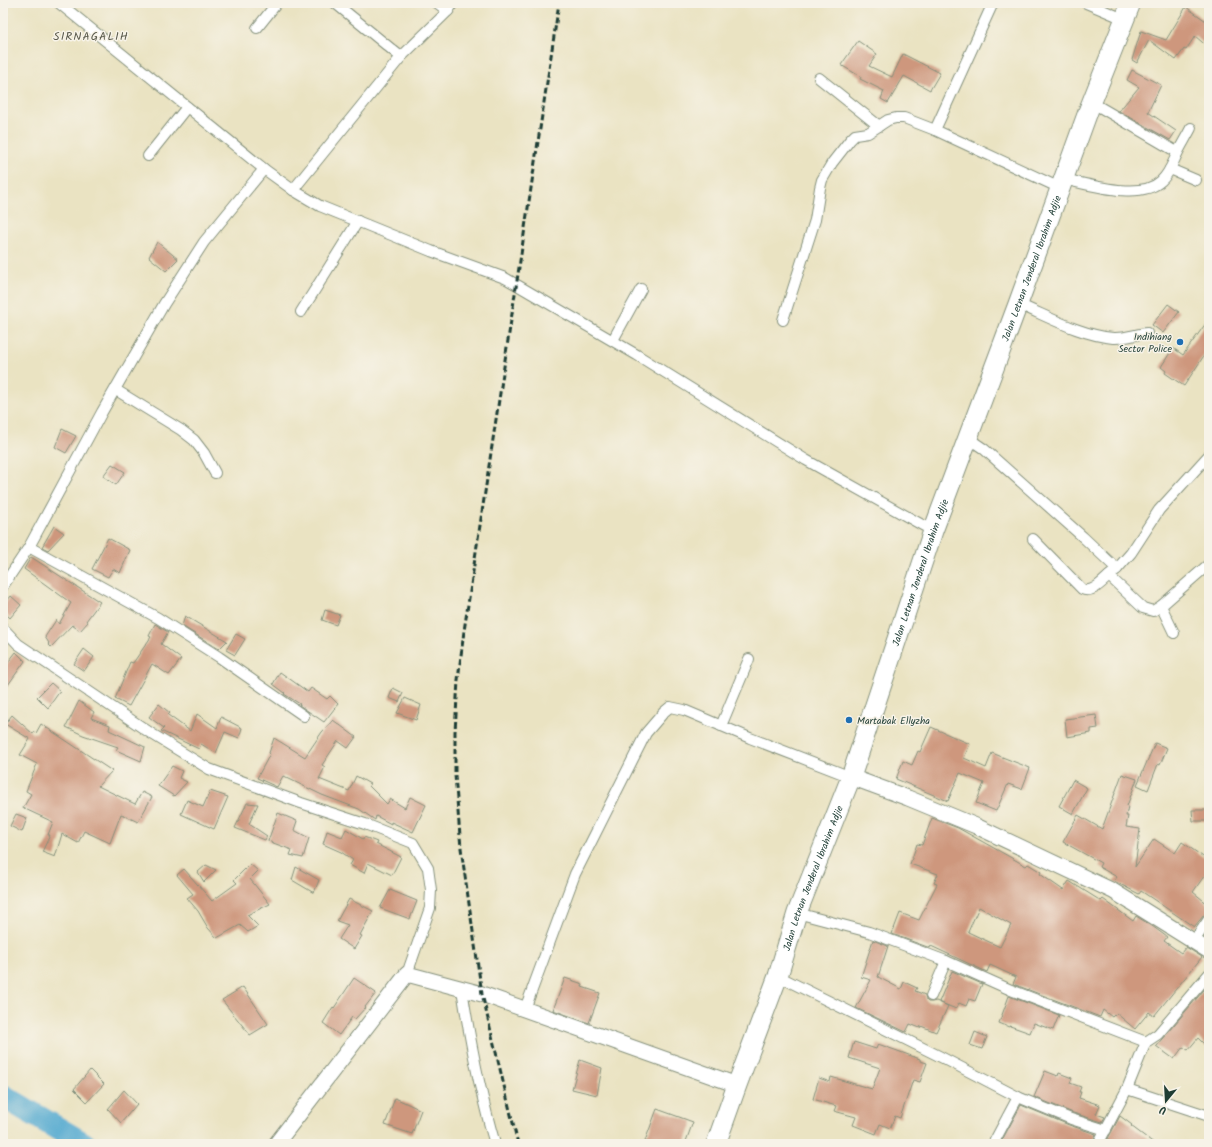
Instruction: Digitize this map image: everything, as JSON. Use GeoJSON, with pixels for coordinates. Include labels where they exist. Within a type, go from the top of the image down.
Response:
{"type":"FeatureCollection","features":[{"type":"Feature","properties":{"kind":"highway","name":"Jalan Letnan Jenderal Ibrahim Adjie"},"geometry":{"type":"LineString","coordinates":[[716,1144],[778,976],[797,913],[850,777],[933,531],[1018,304],[1091,102],[1128,11]]}},
{"type":"Feature","properties":{"kind":"street"},"geometry":{"type":"LineString","coordinates":[[59,3],[264,169],[293,190],[320,206],[431,251],[504,278],[613,340],[806,460],[933,531]]}},
{"type":"Feature","properties":{"kind":"street"},"geometry":{"type":"LineString","coordinates":[[257,28],[277,3]]}},
{"type":"Feature","properties":{"kind":"street"},"geometry":{"type":"LineString","coordinates":[[335,3],[401,57]]}},
{"type":"Feature","properties":{"kind":"street"},"geometry":{"type":"LineString","coordinates":[[293,190],[401,57],[450,7],[437,3]]}},
{"type":"Feature","properties":{"kind":"street"},"geometry":{"type":"LineString","coordinates":[[935,130],[993,3]]}},
{"type":"Feature","properties":{"kind":"street"},"geometry":{"type":"LineString","coordinates":[[1086,3],[1128,11]]}},
{"type":"Feature","properties":{"kind":"street"},"geometry":{"type":"LineString","coordinates":[[819,78],[879,126]]}},
{"type":"Feature","properties":{"kind":"street"},"geometry":{"type":"LineString","coordinates":[[1091,102],[1178,152]]}},
{"type":"Feature","properties":{"kind":"street"},"geometry":{"type":"LineString","coordinates":[[148,156],[187,107]]}},
{"type":"Feature","properties":{"kind":"street"},"geometry":{"type":"LineString","coordinates":[[783,320],[815,220],[822,180],[832,163],[855,135],[868,133],[888,120],[904,118],[1062,183],[1118,190],[1145,189],[1162,181],[1170,169],[1191,128]]}},
{"type":"Feature","properties":{"kind":"street"},"geometry":{"type":"LineString","coordinates":[[3,586],[29,547],[102,412],[164,304],[204,242],[264,169]]}},
{"type":"Feature","properties":{"kind":"street"},"geometry":{"type":"LineString","coordinates":[[1170,169],[1196,180]]}},
{"type":"Feature","properties":{"kind":"street"},"geometry":{"type":"LineString","coordinates":[[301,312],[358,221]]}},
{"type":"Feature","properties":{"kind":"street"},"geometry":{"type":"LineString","coordinates":[[613,340],[641,289]]}},
{"type":"Feature","properties":{"kind":"street"},"geometry":{"type":"LineString","coordinates":[[1018,304],[1081,331],[1100,336],[1116,338],[1147,334]]}},
{"type":"Feature","properties":{"kind":"street"},"geometry":{"type":"LineString","coordinates":[[116,390],[181,430],[194,440],[204,453],[215,473]]}},
{"type":"Feature","properties":{"kind":"street"},"geometry":{"type":"LineString","coordinates":[[968,438],[984,449],[1083,537],[1143,608],[1153,611],[1161,606],[1209,564]]}},
{"type":"Feature","properties":{"kind":"street"},"geometry":{"type":"LineString","coordinates":[[1033,539],[1082,589],[1092,590],[1113,573],[1132,553],[1159,510],[1209,455]]}},
{"type":"Feature","properties":{"kind":"street"},"geometry":{"type":"LineString","coordinates":[[29,547],[158,618],[219,657],[304,716]]}},
{"type":"Feature","properties":{"kind":"street"},"geometry":{"type":"LineString","coordinates":[[1161,606],[1174,633]]}},
{"type":"Feature","properties":{"kind":"street"},"geometry":{"type":"LineString","coordinates":[[3,628],[18,644],[152,734],[209,769],[301,803],[365,824],[413,843],[428,868],[431,890],[430,908],[407,974],[276,1144]]}},
{"type":"Feature","properties":{"kind":"street"},"geometry":{"type":"LineString","coordinates":[[721,726],[749,659]]}},
{"type":"Feature","properties":{"kind":"street"},"geometry":{"type":"LineString","coordinates":[[525,1009],[575,874],[646,733],[670,707],[684,710],[721,726],[850,777],[908,798],[976,826],[1112,891],[1209,951]]}},
{"type":"Feature","properties":{"kind":"street"},"geometry":{"type":"LineString","coordinates":[[797,913],[869,932],[946,961],[1011,990],[1146,1042]]}},
{"type":"Feature","properties":{"kind":"street"},"geometry":{"type":"LineString","coordinates":[[1194,941],[1209,919]]}},
{"type":"Feature","properties":{"kind":"street"},"geometry":{"type":"LineString","coordinates":[[931,996],[946,961]]}},
{"type":"Feature","properties":{"kind":"street"},"geometry":{"type":"LineString","coordinates":[[407,974],[462,989],[525,1009],[737,1085]]}},
{"type":"Feature","properties":{"kind":"street"},"geometry":{"type":"LineString","coordinates":[[1098,1144],[1127,1089],[1146,1042],[1158,1034],[1209,974]]}},
{"type":"Feature","properties":{"kind":"street"},"geometry":{"type":"LineString","coordinates":[[778,976],[940,1056],[1018,1097],[1071,1119],[1106,1130]]}},
{"type":"Feature","properties":{"kind":"street"},"geometry":{"type":"LineString","coordinates":[[462,989],[472,1052],[482,1098],[495,1144]]}},
{"type":"Feature","properties":{"kind":"street"},"geometry":{"type":"LineString","coordinates":[[1127,1089],[1209,1116]]}},
{"type":"Feature","properties":{"kind":"street"},"geometry":{"type":"LineString","coordinates":[[994,1144],[1018,1097]]}},
{"type":"Feature","properties":{"kind":"building"},"geometry":{"type":"Polygon","coordinates":[[[1186,7],[1209,23],[1209,48],[1195,36],[1186,50],[1184,49],[1176,60],[1149,40],[1137,63],[1132,60],[1141,31],[1166,40],[1186,7]]]}},
{"type":"Feature","properties":{"kind":"building"},"geometry":{"type":"Polygon","coordinates":[[[858,41],[877,54],[869,66],[892,77],[903,54],[940,73],[930,90],[904,76],[888,103],[881,99],[884,91],[860,79],[861,77],[841,65],[858,41]]]}},
{"type":"Feature","properties":{"kind":"building"},"geometry":{"type":"Polygon","coordinates":[[[1132,70],[1161,85],[1148,112],[1176,131],[1170,140],[1119,111],[1139,87],[1127,80],[1132,70]]]}},
{"type":"Feature","properties":{"kind":"building"},"geometry":{"type":"Polygon","coordinates":[[[157,242],[178,259],[166,271],[149,257],[157,242]]]}},
{"type":"Feature","properties":{"kind":"building"},"geometry":{"type":"Polygon","coordinates":[[[1168,304],[1179,312],[1163,333],[1152,325],[1168,304]]]}},
{"type":"Feature","properties":{"kind":"building"},"geometry":{"type":"Polygon","coordinates":[[[1209,319],[1209,348],[1184,386],[1165,373],[1166,371],[1161,367],[1173,348],[1183,355],[1209,319]]]}},
{"type":"Feature","properties":{"kind":"building"},"geometry":{"type":"Polygon","coordinates":[[[62,429],[76,436],[66,453],[55,447],[62,429]]]}},
{"type":"Feature","properties":{"kind":"building"},"geometry":{"type":"Polygon","coordinates":[[[112,464],[125,472],[116,485],[103,476],[112,464]]]}},
{"type":"Feature","properties":{"kind":"building"},"geometry":{"type":"Polygon","coordinates":[[[54,526],[64,533],[48,550],[42,547],[54,526]]]}},
{"type":"Feature","properties":{"kind":"building"},"geometry":{"type":"Polygon","coordinates":[[[108,538],[130,550],[120,573],[113,569],[108,577],[92,569],[108,538]]]}},
{"type":"Feature","properties":{"kind":"building"},"geometry":{"type":"Polygon","coordinates":[[[31,557],[100,602],[86,621],[88,622],[80,631],[72,625],[51,647],[45,637],[56,620],[59,624],[71,603],[24,569],[31,557]]]}},
{"type":"Feature","properties":{"kind":"building"},"geometry":{"type":"Polygon","coordinates":[[[11,596],[21,605],[10,618],[3,611],[3,606],[11,596]]]}},
{"type":"Feature","properties":{"kind":"building"},"geometry":{"type":"Polygon","coordinates":[[[325,610],[340,615],[336,625],[322,620],[325,610]]]}},
{"type":"Feature","properties":{"kind":"building"},"geometry":{"type":"Polygon","coordinates":[[[185,616],[227,641],[219,649],[182,626],[185,616]]]}},
{"type":"Feature","properties":{"kind":"building"},"geometry":{"type":"Polygon","coordinates":[[[155,624],[168,632],[161,644],[181,659],[169,675],[152,664],[129,706],[115,699],[130,662],[133,663],[151,637],[149,636],[155,624]]]}},
{"type":"Feature","properties":{"kind":"building"},"geometry":{"type":"Polygon","coordinates":[[[236,634],[245,639],[235,655],[226,650],[236,634]]]}},
{"type":"Feature","properties":{"kind":"building"},"geometry":{"type":"Polygon","coordinates":[[[84,649],[94,657],[84,671],[74,664],[84,649]]]}},
{"type":"Feature","properties":{"kind":"building"},"geometry":{"type":"Polygon","coordinates":[[[16,652],[25,661],[3,692],[3,669],[16,652]]]}},
{"type":"Feature","properties":{"kind":"building"},"geometry":{"type":"Polygon","coordinates":[[[280,672],[308,692],[311,688],[327,699],[330,696],[338,704],[324,722],[284,694],[285,693],[273,684],[280,672]]]}},
{"type":"Feature","properties":{"kind":"building"},"geometry":{"type":"Polygon","coordinates":[[[51,683],[60,691],[48,708],[37,697],[51,683]]]}},
{"type":"Feature","properties":{"kind":"building"},"geometry":{"type":"Polygon","coordinates":[[[393,688],[403,693],[399,702],[389,698],[393,688]]]}},
{"type":"Feature","properties":{"kind":"building"},"geometry":{"type":"Polygon","coordinates":[[[405,698],[421,705],[416,720],[397,713],[405,698]]]}},
{"type":"Feature","properties":{"kind":"building"},"geometry":{"type":"Polygon","coordinates":[[[79,701],[94,712],[91,718],[110,725],[109,730],[145,747],[141,761],[116,750],[118,747],[83,735],[66,727],[79,701]]]}},
{"type":"Feature","properties":{"kind":"building"},"geometry":{"type":"Polygon","coordinates":[[[159,704],[170,713],[168,715],[190,731],[197,714],[217,728],[221,717],[242,728],[239,738],[225,732],[216,753],[201,744],[199,749],[161,731],[164,728],[149,717],[159,704]]]}},
{"type":"Feature","properties":{"kind":"building"},"geometry":{"type":"Polygon","coordinates":[[[12,715],[33,734],[34,732],[36,733],[41,724],[112,771],[98,786],[135,804],[142,792],[152,797],[138,822],[121,814],[110,843],[84,831],[78,843],[62,834],[55,857],[42,852],[50,835],[48,835],[53,822],[23,808],[31,794],[26,791],[37,764],[20,755],[30,739],[5,724],[12,715]]]}},
{"type":"Feature","properties":{"kind":"building"},"geometry":{"type":"Polygon","coordinates":[[[1096,715],[1098,728],[1091,729],[1091,733],[1067,737],[1065,719],[1096,715]]]}},
{"type":"Feature","properties":{"kind":"building"},"geometry":{"type":"Polygon","coordinates":[[[333,720],[356,737],[348,748],[338,741],[322,765],[325,767],[319,779],[349,791],[356,776],[370,784],[369,786],[387,804],[390,799],[405,808],[410,797],[426,805],[413,832],[391,822],[391,824],[376,816],[375,820],[359,809],[322,795],[283,776],[277,787],[257,778],[270,754],[269,753],[274,738],[305,757],[322,732],[333,720]]]}},
{"type":"Feature","properties":{"kind":"building"},"geometry":{"type":"Polygon","coordinates":[[[931,727],[970,744],[964,758],[986,768],[992,753],[1030,768],[1022,789],[1008,784],[996,811],[976,803],[984,783],[960,773],[948,801],[896,779],[903,761],[912,765],[918,751],[920,752],[931,727]]]}},
{"type":"Feature","properties":{"kind":"building"},"geometry":{"type":"Polygon","coordinates":[[[1155,743],[1167,748],[1160,765],[1158,764],[1148,790],[1137,785],[1155,743]]]}},
{"type":"Feature","properties":{"kind":"building"},"geometry":{"type":"Polygon","coordinates":[[[172,766],[182,771],[179,778],[187,782],[174,796],[158,786],[172,766]]]}},
{"type":"Feature","properties":{"kind":"building"},"geometry":{"type":"Polygon","coordinates":[[[1122,774],[1137,779],[1127,806],[1126,816],[1128,816],[1126,827],[1140,829],[1135,867],[1154,839],[1175,853],[1182,842],[1209,861],[1209,869],[1193,892],[1209,905],[1209,913],[1204,915],[1194,927],[1141,891],[1139,894],[1114,881],[1117,877],[1099,867],[1101,863],[1063,842],[1078,815],[1102,829],[1122,774]]]}},
{"type":"Feature","properties":{"kind":"building"},"geometry":{"type":"Polygon","coordinates":[[[1073,780],[1087,788],[1073,814],[1059,806],[1073,780]]]}},
{"type":"Feature","properties":{"kind":"building"},"geometry":{"type":"Polygon","coordinates":[[[210,791],[228,797],[214,829],[181,814],[187,800],[203,807],[210,791]]]}},
{"type":"Feature","properties":{"kind":"building"},"geometry":{"type":"Polygon","coordinates":[[[247,803],[258,804],[249,824],[267,836],[265,840],[235,828],[247,803]]]}},
{"type":"Feature","properties":{"kind":"building"},"geometry":{"type":"Polygon","coordinates":[[[1192,810],[1208,810],[1208,821],[1193,821],[1192,810]]]}},
{"type":"Feature","properties":{"kind":"building"},"geometry":{"type":"Polygon","coordinates":[[[278,813],[297,821],[294,830],[309,838],[303,858],[290,855],[292,850],[268,841],[278,813]]]}},
{"type":"Feature","properties":{"kind":"building"},"geometry":{"type":"Polygon","coordinates":[[[16,814],[27,818],[22,832],[10,826],[16,814]]]}},
{"type":"Feature","properties":{"kind":"building"},"geometry":{"type":"Polygon","coordinates":[[[932,818],[958,828],[1026,866],[1028,864],[1041,872],[1040,874],[1063,890],[1069,881],[1101,901],[1103,899],[1133,921],[1136,916],[1167,937],[1164,941],[1181,953],[1186,947],[1202,957],[1154,1016],[1149,1012],[1135,1029],[1116,1013],[1112,1017],[1103,1010],[1100,1017],[1013,984],[1016,977],[990,965],[987,972],[931,946],[930,948],[892,934],[900,913],[919,920],[937,884],[934,883],[938,874],[910,864],[917,844],[922,845],[932,818]],[[979,907],[968,932],[1000,947],[1011,925],[979,907]]]}},
{"type":"Feature","properties":{"kind":"building"},"geometry":{"type":"Polygon","coordinates":[[[346,829],[363,839],[364,837],[377,842],[376,844],[401,857],[392,875],[368,863],[364,873],[350,865],[353,860],[341,852],[323,844],[327,831],[342,837],[346,829]]]}},
{"type":"Feature","properties":{"kind":"building"},"geometry":{"type":"Polygon","coordinates":[[[250,864],[258,871],[250,879],[270,904],[247,915],[258,926],[248,932],[240,925],[217,938],[187,898],[193,894],[177,875],[184,869],[212,901],[237,883],[234,880],[250,864]]]}},
{"type":"Feature","properties":{"kind":"building"},"geometry":{"type":"Polygon","coordinates":[[[206,865],[216,870],[204,882],[198,872],[206,865]]]}},
{"type":"Feature","properties":{"kind":"building"},"geometry":{"type":"Polygon","coordinates":[[[296,867],[319,880],[314,893],[292,880],[296,867]]]}},
{"type":"Feature","properties":{"kind":"building"},"geometry":{"type":"Polygon","coordinates":[[[390,890],[417,901],[410,919],[380,908],[390,890]]]}},
{"type":"Feature","properties":{"kind":"building"},"geometry":{"type":"Polygon","coordinates":[[[349,899],[373,911],[360,935],[362,936],[354,949],[339,939],[348,925],[337,921],[349,899]]]}},
{"type":"Feature","properties":{"kind":"building"},"geometry":{"type":"Polygon","coordinates":[[[873,940],[888,946],[878,977],[901,989],[904,982],[917,988],[915,991],[925,995],[928,1002],[936,1001],[948,1006],[936,1032],[921,1026],[920,1028],[910,1024],[906,1032],[856,1008],[871,980],[861,977],[873,940]]]}},
{"type":"Feature","properties":{"kind":"building"},"geometry":{"type":"Polygon","coordinates":[[[952,971],[982,984],[975,1001],[969,999],[966,1006],[959,1003],[956,1009],[939,1002],[952,971]]]}},
{"type":"Feature","properties":{"kind":"building"},"geometry":{"type":"Polygon","coordinates":[[[354,978],[376,993],[355,1019],[352,1017],[339,1035],[323,1023],[354,978]]]}},
{"type":"Feature","properties":{"kind":"building"},"geometry":{"type":"Polygon","coordinates":[[[565,978],[583,984],[582,987],[600,993],[589,1023],[553,1010],[565,978]]]}},
{"type":"Feature","properties":{"kind":"building"},"geometry":{"type":"Polygon","coordinates":[[[1209,984],[1209,1049],[1198,1038],[1188,1050],[1183,1047],[1174,1059],[1156,1046],[1209,984]]]}},
{"type":"Feature","properties":{"kind":"building"},"geometry":{"type":"Polygon","coordinates":[[[243,987],[268,1024],[250,1035],[222,1000],[243,987]]]}},
{"type":"Feature","properties":{"kind":"building"},"geometry":{"type":"Polygon","coordinates":[[[1009,996],[1059,1015],[1053,1030],[1034,1023],[1030,1033],[999,1023],[1009,996]]]}},
{"type":"Feature","properties":{"kind":"building"},"geometry":{"type":"Polygon","coordinates":[[[975,1032],[987,1037],[982,1049],[970,1045],[975,1032]]]}},
{"type":"Feature","properties":{"kind":"building"},"geometry":{"type":"Polygon","coordinates":[[[854,1042],[876,1049],[878,1044],[927,1063],[920,1082],[913,1080],[900,1118],[895,1116],[890,1128],[880,1124],[876,1134],[853,1125],[856,1117],[834,1111],[836,1106],[813,1099],[819,1078],[830,1082],[831,1077],[872,1089],[880,1068],[849,1058],[854,1042]]]}},
{"type":"Feature","properties":{"kind":"building"},"geometry":{"type":"Polygon","coordinates":[[[580,1060],[602,1068],[597,1095],[572,1089],[580,1060]]]}},
{"type":"Feature","properties":{"kind":"building"},"geometry":{"type":"Polygon","coordinates":[[[90,1070],[104,1084],[87,1102],[74,1089],[90,1070]]]}},
{"type":"Feature","properties":{"kind":"building"},"geometry":{"type":"Polygon","coordinates":[[[1045,1071],[1058,1076],[1059,1073],[1072,1078],[1070,1083],[1081,1087],[1079,1098],[1100,1105],[1096,1114],[1105,1117],[1102,1122],[1073,1113],[1034,1097],[1045,1071]]]}},
{"type":"Feature","properties":{"kind":"building"},"geometry":{"type":"Polygon","coordinates":[[[124,1090],[137,1104],[121,1123],[108,1109],[124,1090]]]}},
{"type":"Feature","properties":{"kind":"building"},"geometry":{"type":"Polygon","coordinates":[[[395,1098],[421,1110],[412,1134],[385,1125],[395,1098]]]}},
{"type":"Feature","properties":{"kind":"building"},"geometry":{"type":"Polygon","coordinates":[[[1021,1105],[1069,1125],[1096,1134],[1092,1144],[1000,1144],[1021,1105]]]}},
{"type":"Feature","properties":{"kind":"building"},"geometry":{"type":"Polygon","coordinates":[[[657,1109],[693,1122],[685,1144],[652,1144],[645,1141],[657,1109]]]}},
{"type":"Feature","properties":{"kind":"building"},"geometry":{"type":"Polygon","coordinates":[[[1120,1116],[1132,1125],[1131,1126],[1155,1144],[1105,1144],[1120,1116]]]}},
{"type":"Feature","properties":{"kind":"waterway"},"geometry":{"type":"LineString","coordinates":[[3,1096],[84,1144]]}},
{"type":"Feature","properties":{"kind":"railway"},"geometry":{"type":"LineString","coordinates":[[518,1144],[482,994],[461,848],[455,775],[455,732],[458,680],[464,631],[559,3]]}},
{"type":"Feature","properties":{"kind":"place","name":"Indihiang Sector Police"},"geometry":{"type":"Point","coordinates":[1180,342]}},
{"type":"Feature","properties":{"kind":"place","name":"Martabak Ellyzha"},"geometry":{"type":"Point","coordinates":[849,720]}},
{"type":"Feature","properties":{"kind":"district","name":"SIRNAGALIH"},"geometry":{"type":"Point","coordinates":[91,36]}}]}
